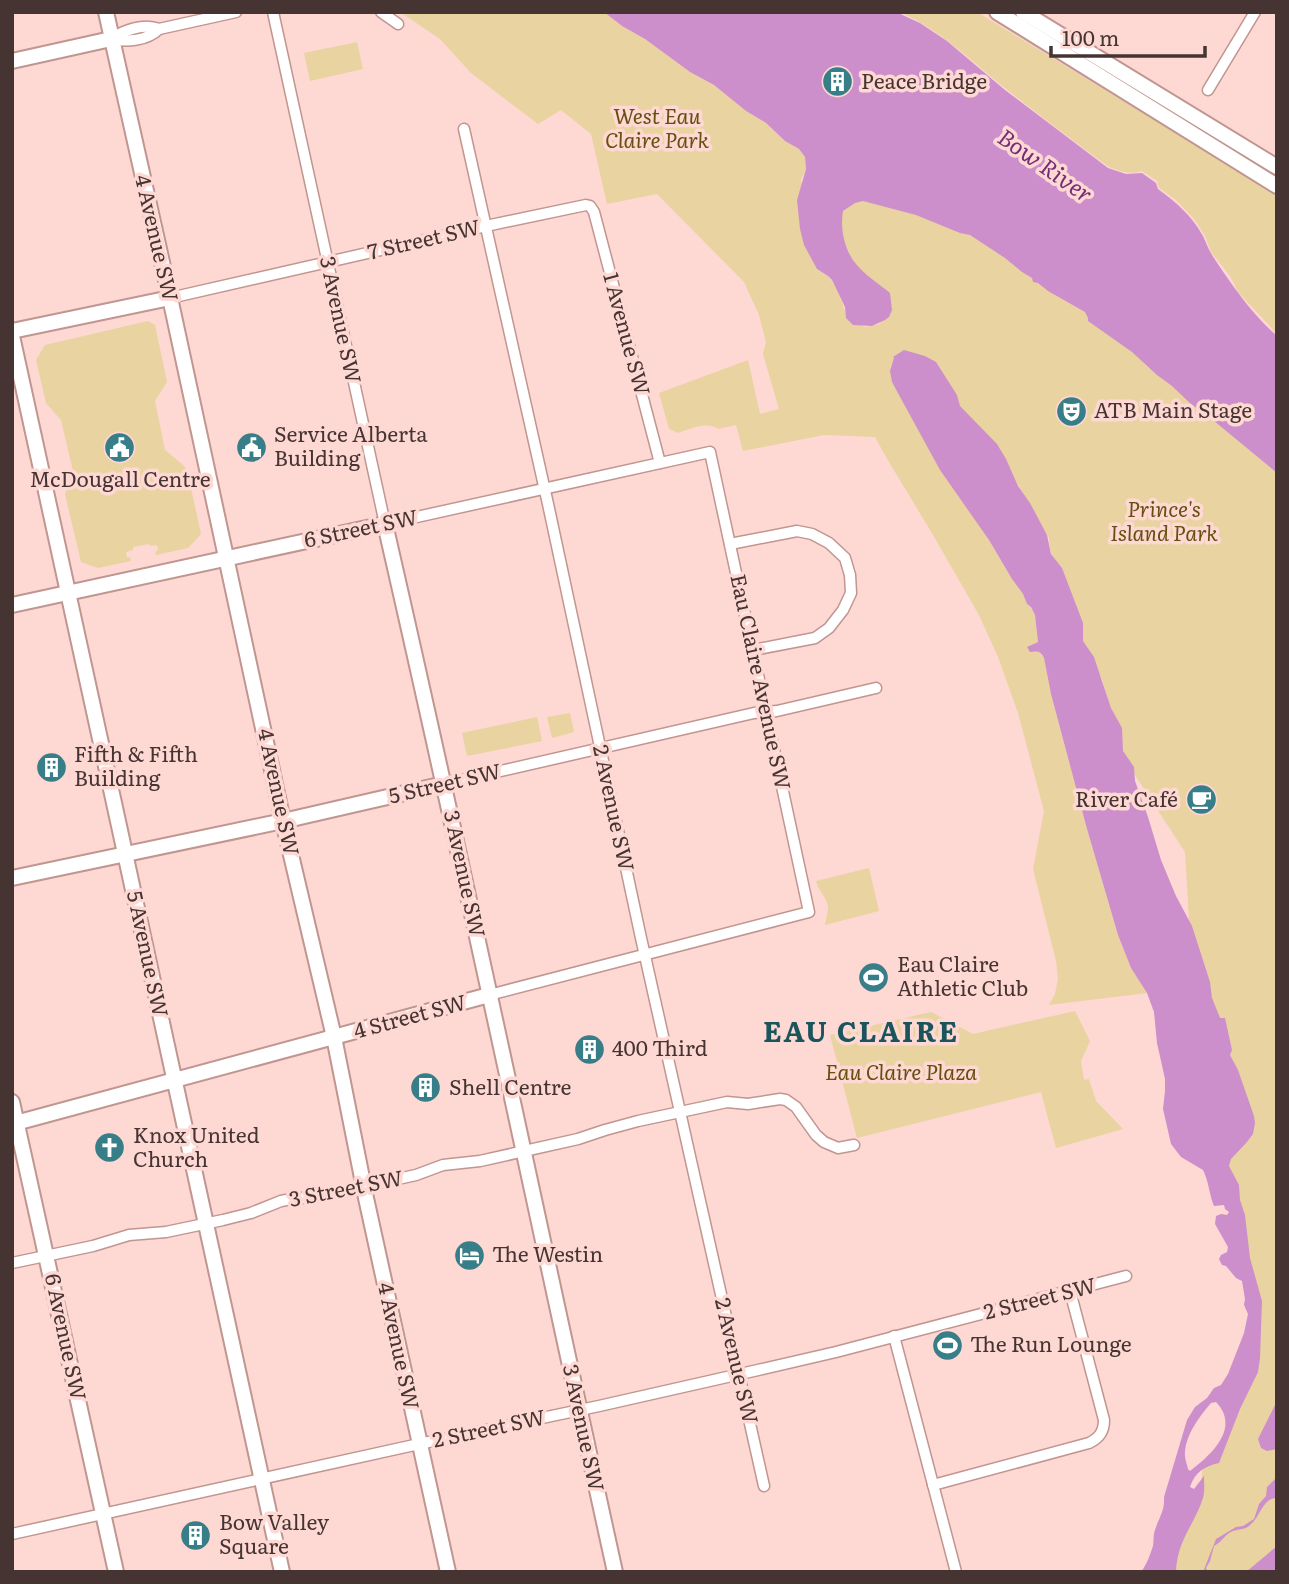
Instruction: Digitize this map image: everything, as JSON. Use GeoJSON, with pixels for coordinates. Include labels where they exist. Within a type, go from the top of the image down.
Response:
{"type":"FeatureCollection","features":[{"type":"Feature","properties":{"kind":"main road","name":"4 Avenue SW"},"geometry":{"type":"LineString","coordinates":[[106,12],[283,821],[334,1037],[448,1572]]}},
{"type":"Feature","properties":{"kind":"main road"},"geometry":{"type":"LineString","coordinates":[[997,12],[1277,186]]}},
{"type":"Feature","properties":{"kind":"main road"},"geometry":{"type":"LineString","coordinates":[[1023,12],[1277,167]]}},
{"type":"Feature","properties":{"kind":"main road"},"geometry":{"type":"LineString","coordinates":[[12,61],[111,39]]}},
{"type":"Feature","properties":{"kind":"main road","name":"7 Street SW"},"geometry":{"type":"LineString","coordinates":[[12,334],[170,298]]}},
{"type":"Feature","properties":{"kind":"main road","name":"5 Avenue SW"},"geometry":{"type":"LineString","coordinates":[[12,334],[282,1572]]}},
{"type":"Feature","properties":{"kind":"main road","name":"6 Street SW"},"geometry":{"type":"LineString","coordinates":[[12,605],[385,524]]}},
{"type":"Feature","properties":{"kind":"main road","name":"3 Avenue SW"},"geometry":{"type":"LineString","coordinates":[[385,524],[615,1572]]}},
{"type":"Feature","properties":{"kind":"main road","name":"5 Street SW"},"geometry":{"type":"LineString","coordinates":[[12,878],[444,784]]}},
{"type":"Feature","properties":{"kind":"main road","name":"4 Street SW"},"geometry":{"type":"LineString","coordinates":[[15,1123],[489,995]]}},
{"type":"Feature","properties":{"kind":"main road","name":"6 Avenue SW"},"geometry":{"type":"LineString","coordinates":[[12,1102],[116,1572]]}},
{"type":"Feature","properties":{"kind":"street"},"geometry":{"type":"LineString","coordinates":[[111,39],[125,41],[152,36],[159,30],[236,12]]}},
{"type":"Feature","properties":{"kind":"street","name":"3 Avenue SW"},"geometry":{"type":"LineString","coordinates":[[273,12],[385,524]]}},
{"type":"Feature","properties":{"kind":"street"},"geometry":{"type":"LineString","coordinates":[[382,12],[398,24]]}},
{"type":"Feature","properties":{"kind":"street"},"geometry":{"type":"LineString","coordinates":[[1208,90],[1255,12]]}},
{"type":"Feature","properties":{"kind":"street","name":"2 Avenue SW"},"geometry":{"type":"LineString","coordinates":[[464,129],[764,1486]]}},
{"type":"Feature","properties":{"kind":"street","name":"7 Street SW"},"geometry":{"type":"LineString","coordinates":[[170,298],[486,226],[590,206]]}},
{"type":"Feature","properties":{"kind":"street","name":"1 Avenue SW"},"geometry":{"type":"LineString","coordinates":[[590,206],[595,216],[660,463]]}},
{"type":"Feature","properties":{"kind":"street","name":"6 Street SW"},"geometry":{"type":"LineString","coordinates":[[385,524],[710,452]]}},
{"type":"Feature","properties":{"kind":"street","name":"Eau Claire Avenue SW"},"geometry":{"type":"LineString","coordinates":[[710,452],[809,912]]}},
{"type":"Feature","properties":{"kind":"street"},"geometry":{"type":"LineString","coordinates":[[730,544],[797,531],[811,534],[829,543],[845,558],[850,575],[851,593],[830,628],[815,638],[753,650]]}},
{"type":"Feature","properties":{"kind":"street","name":"5 Street SW"},"geometry":{"type":"LineString","coordinates":[[444,784],[876,688]]}},
{"type":"Feature","properties":{"kind":"street","name":"4 Street SW"},"geometry":{"type":"LineString","coordinates":[[489,995],[809,912]]}},
{"type":"Feature","properties":{"kind":"street","name":"3 Street SW"},"geometry":{"type":"LineString","coordinates":[[12,1264],[129,1236],[206,1224],[251,1213],[281,1201],[364,1187],[416,1175],[443,1165],[480,1161],[720,1103],[748,1104],[786,1100],[796,1107],[824,1142],[838,1148],[854,1145]]}},
{"type":"Feature","properties":{"kind":"street","name":"2 Street SW"},"geometry":{"type":"LineString","coordinates":[[12,1534],[739,1374],[1126,1276]]}},
{"type":"Feature","properties":{"kind":"street"},"geometry":{"type":"LineString","coordinates":[[933,1485],[1089,1443],[1101,1434],[1104,1420],[1070,1291]]}},
{"type":"Feature","properties":{"kind":"street"},"geometry":{"type":"LineString","coordinates":[[894,1336],[956,1572]]}},
{"type":"Feature","properties":{"kind":"green space"},"geometry":{"type":"Polygon","coordinates":[[[400,12],[604,12],[690,72],[714,85],[799,149],[805,157],[806,169],[801,180],[817,269],[833,284],[847,318],[865,327],[880,324],[842,241],[839,214],[850,201],[866,198],[973,233],[1087,310],[1277,469],[1277,1551],[1252,1572],[1174,1572],[1174,1558],[1199,1502],[1203,1464],[1222,1445],[1259,1327],[1226,1178],[1190,937],[1185,852],[1120,752],[1119,729],[1102,679],[1083,641],[1083,628],[1061,566],[1052,554],[1049,538],[1000,454],[911,352],[905,352],[989,540],[1035,615],[1038,642],[1028,647],[1042,654],[1044,658],[1087,829],[1118,935],[1131,968],[1147,993],[1049,1005],[1058,979],[1056,961],[1033,869],[1044,811],[1018,713],[998,657],[979,615],[875,437],[824,435],[743,451],[736,425],[718,429],[703,426],[678,433],[669,429],[659,393],[748,360],[760,414],[779,409],[763,354],[766,342],[759,315],[744,282],[657,194],[607,204],[591,134],[561,110],[538,124],[471,73],[440,39],[400,12]]]}},
{"type":"Feature","properties":{"kind":"green space"},"geometry":{"type":"Polygon","coordinates":[[[900,12],[977,12],[1277,195],[1277,334],[1238,292],[1230,276],[1211,252],[1194,219],[1176,200],[1159,188],[1157,181],[1142,171],[1129,173],[1109,167],[942,37],[900,12]]]}},
{"type":"Feature","properties":{"kind":"green space"},"geometry":{"type":"Polygon","coordinates":[[[357,42],[363,69],[310,81],[304,53],[357,42]]]}},
{"type":"Feature","properties":{"kind":"green space"},"geometry":{"type":"Polygon","coordinates":[[[148,321],[155,325],[167,382],[155,401],[165,450],[187,470],[201,534],[188,548],[156,555],[157,545],[133,547],[133,550],[126,552],[131,561],[98,568],[81,562],[65,494],[73,471],[61,420],[46,403],[36,360],[45,345],[148,321]]]}},
{"type":"Feature","properties":{"kind":"green space"},"geometry":{"type":"Polygon","coordinates":[[[570,713],[574,732],[552,738],[547,717],[570,713]]]}},
{"type":"Feature","properties":{"kind":"green space"},"geometry":{"type":"Polygon","coordinates":[[[537,717],[542,741],[467,756],[462,733],[537,717]]]}},
{"type":"Feature","properties":{"kind":"green space"},"geometry":{"type":"Polygon","coordinates":[[[869,868],[879,911],[825,925],[827,903],[816,881],[869,868]]]}},
{"type":"Feature","properties":{"kind":"green space","name":"Eau Claire Plaza"},"geometry":{"type":"Polygon","coordinates":[[[1075,1011],[1090,1041],[1081,1061],[1084,1080],[1089,1079],[1096,1101],[1123,1129],[1056,1148],[1041,1092],[857,1138],[830,1035],[931,1012],[973,1034],[1075,1011]]]}},
{"type":"Feature","properties":{"kind":"water","name":"Bow River"},"geometry":{"type":"Polygon","coordinates":[[[604,12],[896,12],[920,23],[947,41],[1005,90],[1108,168],[1126,174],[1142,173],[1189,216],[1234,287],[1277,336],[1277,473],[1192,405],[1132,352],[1088,321],[1085,312],[1033,282],[1032,278],[970,235],[916,215],[863,201],[843,211],[842,224],[848,252],[868,276],[890,293],[892,310],[889,317],[872,326],[853,325],[846,318],[845,307],[832,280],[817,269],[804,245],[797,200],[806,169],[805,157],[799,149],[714,85],[690,72],[604,12]]]}},
{"type":"Feature","properties":{"kind":"water"},"geometry":{"type":"Polygon","coordinates":[[[904,350],[936,362],[957,395],[960,406],[997,444],[1047,535],[1051,554],[1062,568],[1083,623],[1083,641],[1094,657],[1111,708],[1122,728],[1123,751],[1134,767],[1135,781],[1161,860],[1192,926],[1210,982],[1212,998],[1220,1018],[1225,1018],[1232,1050],[1230,1055],[1254,1116],[1253,1134],[1231,1159],[1229,1166],[1239,1185],[1250,1258],[1262,1301],[1258,1372],[1219,1463],[1201,1470],[1192,1482],[1190,1487],[1194,1489],[1204,1476],[1204,1495],[1179,1551],[1176,1572],[1141,1572],[1153,1546],[1154,1532],[1163,1510],[1164,1497],[1187,1420],[1195,1407],[1207,1398],[1214,1388],[1221,1385],[1244,1333],[1248,1314],[1244,1305],[1242,1281],[1222,1265],[1219,1259],[1227,1252],[1228,1247],[1215,1224],[1216,1216],[1227,1215],[1229,1212],[1224,1205],[1214,1206],[1203,1170],[1181,1157],[1171,1144],[1163,1109],[1165,1079],[1154,1012],[1147,993],[1131,968],[1118,935],[1087,829],[1044,658],[1038,652],[1030,652],[1027,647],[1038,642],[1035,615],[989,540],[940,470],[892,382],[890,371],[893,357],[904,350]],[[1216,1402],[1211,1403],[1194,1426],[1185,1454],[1190,1471],[1220,1440],[1225,1422],[1223,1412],[1216,1402]]]}},
{"type":"Feature","properties":{"kind":"water"},"geometry":{"type":"Polygon","coordinates":[[[1277,1387],[1277,1449],[1267,1451],[1261,1448],[1258,1439],[1275,1405],[1277,1387]]]}},
{"type":"Feature","properties":{"kind":"water"},"geometry":{"type":"Polygon","coordinates":[[[1277,1477],[1277,1498],[1265,1504],[1249,1526],[1230,1532],[1214,1546],[1206,1568],[1208,1572],[1203,1572],[1216,1539],[1254,1519],[1259,1504],[1266,1496],[1267,1487],[1277,1477]]]}},
{"type":"Feature","properties":{"kind":"water"},"geometry":{"type":"Polygon","coordinates":[[[1277,1546],[1277,1572],[1246,1572],[1277,1546]]]}},
{"type":"Feature","properties":{"kind":"place","name":"Peace Bridge"},"geometry":{"type":"Point","coordinates":[838,82]}},
{"type":"Feature","properties":{"kind":"place","name":"ATB Main Stage"},"geometry":{"type":"Point","coordinates":[1071,411]}},
{"type":"Feature","properties":{"kind":"place","name":"Service Alberta Building"},"geometry":{"type":"Point","coordinates":[251,447]}},
{"type":"Feature","properties":{"kind":"place","name":"McDougall Centre"},"geometry":{"type":"Point","coordinates":[120,448]}},
{"type":"Feature","properties":{"kind":"place","name":"Fifth & Fifth Building"},"geometry":{"type":"Point","coordinates":[51,767]}},
{"type":"Feature","properties":{"kind":"place","name":"River Café"},"geometry":{"type":"Point","coordinates":[1201,800]}},
{"type":"Feature","properties":{"kind":"place","name":"Eau Claire Athletic Club"},"geometry":{"type":"Point","coordinates":[874,977]}},
{"type":"Feature","properties":{"kind":"place","name":"400 Third"},"geometry":{"type":"Point","coordinates":[589,1049]}},
{"type":"Feature","properties":{"kind":"place","name":"Shell Centre"},"geometry":{"type":"Point","coordinates":[426,1088]}},
{"type":"Feature","properties":{"kind":"place","name":"Knox United Church"},"geometry":{"type":"Point","coordinates":[110,1148]}},
{"type":"Feature","properties":{"kind":"place","name":"The Westin"},"geometry":{"type":"Point","coordinates":[469,1255]}},
{"type":"Feature","properties":{"kind":"place","name":"The Run Lounge"},"geometry":{"type":"Point","coordinates":[947,1345]}},
{"type":"Feature","properties":{"kind":"place","name":"Bow Valley Square"},"geometry":{"type":"Point","coordinates":[196,1535]}},
{"type":"Feature","properties":{"kind":"district","name":"EAU CLAIRE"},"geometry":{"type":"Point","coordinates":[861,1032]}},
{"type":"Feature","properties":{"kind":"park label","name":"West Eau Claire Park"},"geometry":{"type":"Point","coordinates":[657,129]}},
{"type":"Feature","properties":{"kind":"park label","name":"Prince's Island Park"},"geometry":{"type":"Point","coordinates":[1164,522]}}]}
